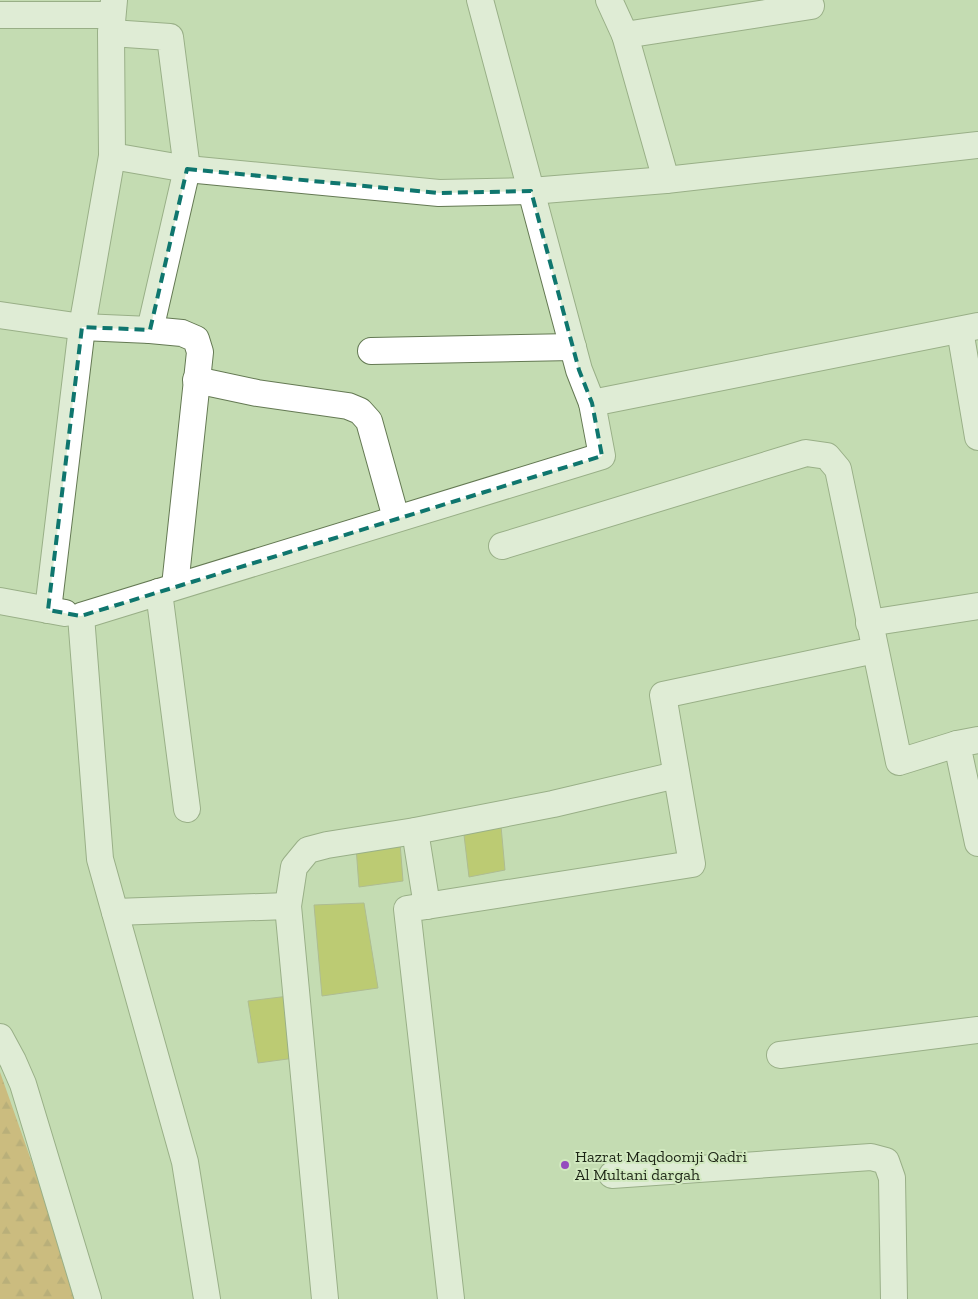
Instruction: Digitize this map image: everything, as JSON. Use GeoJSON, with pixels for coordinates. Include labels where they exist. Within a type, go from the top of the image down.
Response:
{"type":"FeatureCollection","features":[{"type":"Feature","properties":{"kind":"street"},"geometry":{"type":"LineString","coordinates":[[0,601],[81,616],[602,456],[592,402],[578,370],[480,0]]}},
{"type":"Feature","properties":{"kind":"street"},"geometry":{"type":"LineString","coordinates":[[609,0],[625,35],[666,180]]}},
{"type":"Feature","properties":{"kind":"street"},"geometry":{"type":"LineString","coordinates":[[625,35],[811,6]]}},
{"type":"Feature","properties":{"kind":"street"},"geometry":{"type":"LineString","coordinates":[[0,15],[112,16],[170,37],[187,169],[150,330]]}},
{"type":"Feature","properties":{"kind":"street"},"geometry":{"type":"LineString","coordinates":[[48,610],[82,327],[112,156],[112,16]]}},
{"type":"Feature","properties":{"kind":"street"},"geometry":{"type":"LineString","coordinates":[[112,156],[187,169],[438,193],[531,191],[666,180],[978,145]]}},
{"type":"Feature","properties":{"kind":"street"},"geometry":{"type":"LineString","coordinates":[[0,315],[82,327],[182,333],[196,339],[200,352],[167,589],[187,809]]}},
{"type":"Feature","properties":{"kind":"street"},"geometry":{"type":"LineString","coordinates":[[592,402],[969,328],[978,437]]}},
{"type":"Feature","properties":{"kind":"street"},"geometry":{"type":"LineString","coordinates":[[371,351],[573,347]]}},
{"type":"Feature","properties":{"kind":"street"},"geometry":{"type":"LineString","coordinates":[[196,380],[257,394],[348,406],[360,411],[369,421],[396,518]]}},
{"type":"Feature","properties":{"kind":"street"},"geometry":{"type":"LineString","coordinates":[[502,546],[806,453],[827,456],[838,469],[874,650],[899,762],[967,742],[978,843]]}},
{"type":"Feature","properties":{"kind":"street"},"geometry":{"type":"LineString","coordinates":[[869,623],[978,606]]}},
{"type":"Feature","properties":{"kind":"street"},"geometry":{"type":"LineString","coordinates":[[81,616],[100,859],[185,1162],[207,1299]]}},
{"type":"Feature","properties":{"kind":"street"},"geometry":{"type":"LineString","coordinates":[[451,1299],[407,909],[692,864],[663,695],[874,650]]}},
{"type":"Feature","properties":{"kind":"street"},"geometry":{"type":"LineString","coordinates":[[325,1299],[288,906],[294,867],[308,850],[327,844],[415,831],[553,804],[676,775]]}},
{"type":"Feature","properties":{"kind":"street"},"geometry":{"type":"LineString","coordinates":[[415,831],[427,906]]}},
{"type":"Feature","properties":{"kind":"street"},"geometry":{"type":"LineString","coordinates":[[115,912],[288,906]]}},
{"type":"Feature","properties":{"kind":"street"},"geometry":{"type":"LineString","coordinates":[[780,1055],[978,1030]]}},
{"type":"Feature","properties":{"kind":"street"},"geometry":{"type":"LineString","coordinates":[[0,1037],[23,1084],[88,1299]]}},
{"type":"Feature","properties":{"kind":"street"},"geometry":{"type":"LineString","coordinates":[[612,1175],[871,1157],[886,1161],[892,1178],[894,1299]]}},
{"type":"Feature","properties":{"kind":"highlighted area"},"geometry":{"type":"Polygon","coordinates":[[[187,169],[439,193],[531,191],[579,370],[592,403],[602,456],[81,616],[48,610],[82,327],[150,330],[187,169]]]}},
{"type":"Feature","properties":{"kind":"green space"},"geometry":{"type":"Polygon","coordinates":[[[0,1072],[80,1299],[0,1299],[0,1072]]]}},
{"type":"Feature","properties":{"kind":"building"},"geometry":{"type":"Polygon","coordinates":[[[501,826],[505,870],[469,877],[464,835],[501,826]]]}},
{"type":"Feature","properties":{"kind":"building"},"geometry":{"type":"Polygon","coordinates":[[[400,843],[403,881],[359,887],[356,847],[400,843]]]}},
{"type":"Feature","properties":{"kind":"building"},"geometry":{"type":"Polygon","coordinates":[[[364,903],[378,988],[322,996],[314,905],[364,903]]]}},
{"type":"Feature","properties":{"kind":"building"},"geometry":{"type":"Polygon","coordinates":[[[289,996],[295,1058],[258,1063],[248,1001],[289,996]]]}},
{"type":"Feature","properties":{"kind":"place","name":"Hazrat Maqdoomji Qadri Al Multani dargah"},"geometry":{"type":"Point","coordinates":[565,1165]}}]}
